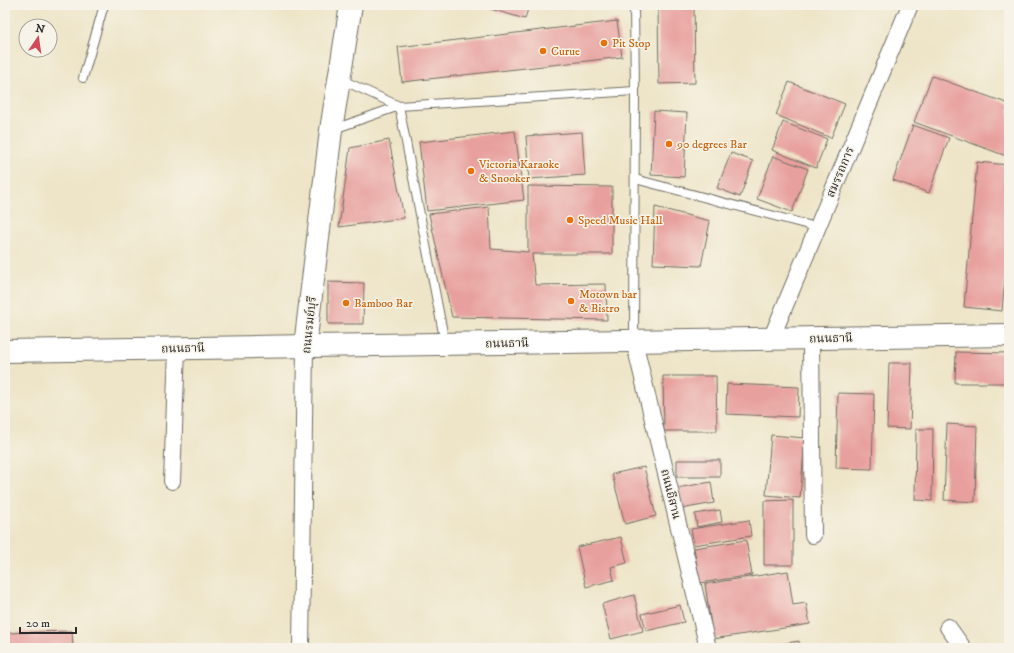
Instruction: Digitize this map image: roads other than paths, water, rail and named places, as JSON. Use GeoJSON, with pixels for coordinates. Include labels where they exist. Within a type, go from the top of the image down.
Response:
{"type":"FeatureCollection","features":[{"type":"Feature","properties":{"kind":"street","name":"ถนนรมย์บุรี"},"geometry":{"type":"LineString","coordinates":[[301,648],[306,346],[331,130],[351,5]]}},
{"type":"Feature","properties":{"kind":"street","name":"สมรรถการ"},"geometry":{"type":"LineString","coordinates":[[771,339],[910,5]]}},
{"type":"Feature","properties":{"kind":"street","name":"ถนนธานี"},"geometry":{"type":"LineString","coordinates":[[5,351],[1009,335]]}},
{"type":"Feature","properties":{"kind":"street"},"geometry":{"type":"LineString","coordinates":[[811,339],[813,534]]}},
{"type":"Feature","properties":{"kind":"street","name":"ถนนอีสาน"},"geometry":{"type":"LineString","coordinates":[[634,341],[708,648]]}},
{"type":"Feature","properties":{"kind":"street"},"geometry":{"type":"LineString","coordinates":[[172,481],[177,349]]}},
{"type":"Feature","properties":{"kind":"street"},"geometry":{"type":"LineString","coordinates":[[948,627],[963,648]]}},
{"type":"Feature","properties":{"kind":"lane"},"geometry":{"type":"LineString","coordinates":[[83,78],[104,5]]}},
{"type":"Feature","properties":{"kind":"lane"},"geometry":{"type":"LineString","coordinates":[[634,5],[634,341]]}},
{"type":"Feature","properties":{"kind":"lane"},"geometry":{"type":"LineString","coordinates":[[340,79],[399,106]]}},
{"type":"Feature","properties":{"kind":"lane"},"geometry":{"type":"LineString","coordinates":[[331,130],[399,106],[635,91]]}},
{"type":"Feature","properties":{"kind":"lane"},"geometry":{"type":"LineString","coordinates":[[399,106],[445,344]]}},
{"type":"Feature","properties":{"kind":"lane"},"geometry":{"type":"LineString","coordinates":[[635,179],[816,228]]}},
{"type":"Feature","properties":{"kind":"place","name":"Pit Stop"},"geometry":{"type":"Point","coordinates":[604,43]}},
{"type":"Feature","properties":{"kind":"place","name":"Curue"},"geometry":{"type":"Point","coordinates":[543,51]}},
{"type":"Feature","properties":{"kind":"place","name":"90 degrees Bar"},"geometry":{"type":"Point","coordinates":[669,144]}},
{"type":"Feature","properties":{"kind":"place","name":"Victoria Karaoke & Snooker"},"geometry":{"type":"Point","coordinates":[471,171]}},
{"type":"Feature","properties":{"kind":"place","name":"Speed Music Hall"},"geometry":{"type":"Point","coordinates":[570,220]}},
{"type":"Feature","properties":{"kind":"place","name":"Motown bar & Bistro"},"geometry":{"type":"Point","coordinates":[571,301]}},
{"type":"Feature","properties":{"kind":"place","name":"Bamboo Bar"},"geometry":{"type":"Point","coordinates":[346,303]}}]}
